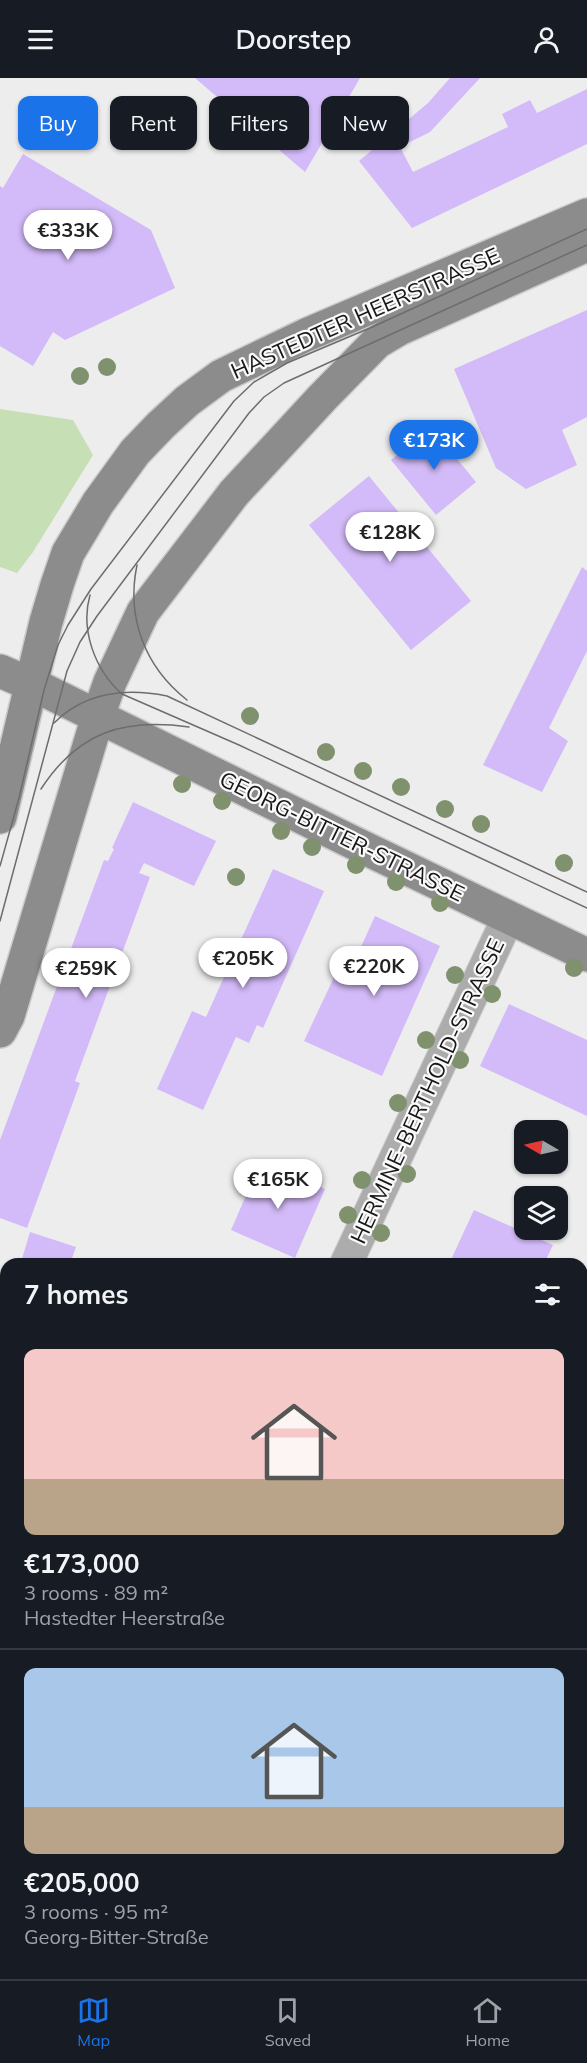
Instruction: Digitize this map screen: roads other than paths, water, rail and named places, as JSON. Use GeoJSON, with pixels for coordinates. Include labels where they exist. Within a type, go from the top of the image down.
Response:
{"type":"FeatureCollection","features":[{"type":"Feature","properties":{"kind":"street","name":"HASTEDTER HEERSTRASSE"},"geometry":{"type":"LineString","coordinates":[[0,817],[57,585],[68,553],[98,503],[135,452],[187,400],[221,376],[306,335],[587,215]]}},
{"type":"Feature","properties":{"kind":"street","name":"HASTEDTER HEERSTRASSE"},"geometry":{"type":"LineString","coordinates":[[0,1031],[8,1016],[98,716],[110,682],[143,612],[234,493],[323,396],[377,342],[408,325],[587,245]]}},
{"type":"Feature","properties":{"kind":"street","name":"GEORG-BITTER-STRASSE"},"geometry":{"type":"LineString","coordinates":[[0,671],[98,716],[587,955]]}},
{"type":"Feature","properties":{"kind":"street","name":"HERMINE-BERTHOLD-STRASSE"},"geometry":{"type":"LineString","coordinates":[[349,1258],[508,918]]}},
{"type":"Feature","properties":{"kind":"tram line"},"geometry":{"type":"LineString","coordinates":[[0,866],[19,798],[44,690],[58,645],[68,625],[91,589],[234,401],[254,382],[287,363],[370,328],[587,229]]}},
{"type":"Feature","properties":{"kind":"tram line"},"geometry":{"type":"LineString","coordinates":[[0,921],[67,671],[80,642],[249,413],[264,397],[284,383],[587,245]]}},
{"type":"Feature","properties":{"kind":"tram line"},"geometry":{"type":"LineString","coordinates":[[137,565],[134,604],[142,640],[160,672],[187,700]]}},
{"type":"Feature","properties":{"kind":"tram line"},"geometry":{"type":"LineString","coordinates":[[90,595],[87,622],[92,649],[104,673],[122,694],[239,745],[587,908]]}},
{"type":"Feature","properties":{"kind":"tram line"},"geometry":{"type":"LineString","coordinates":[[54,723],[79,705],[107,695],[137,692],[167,696],[587,892]]}},
{"type":"Feature","properties":{"kind":"tram line"},"geometry":{"type":"LineString","coordinates":[[41,789],[70,754],[104,733],[143,725],[189,727]]}}]}
